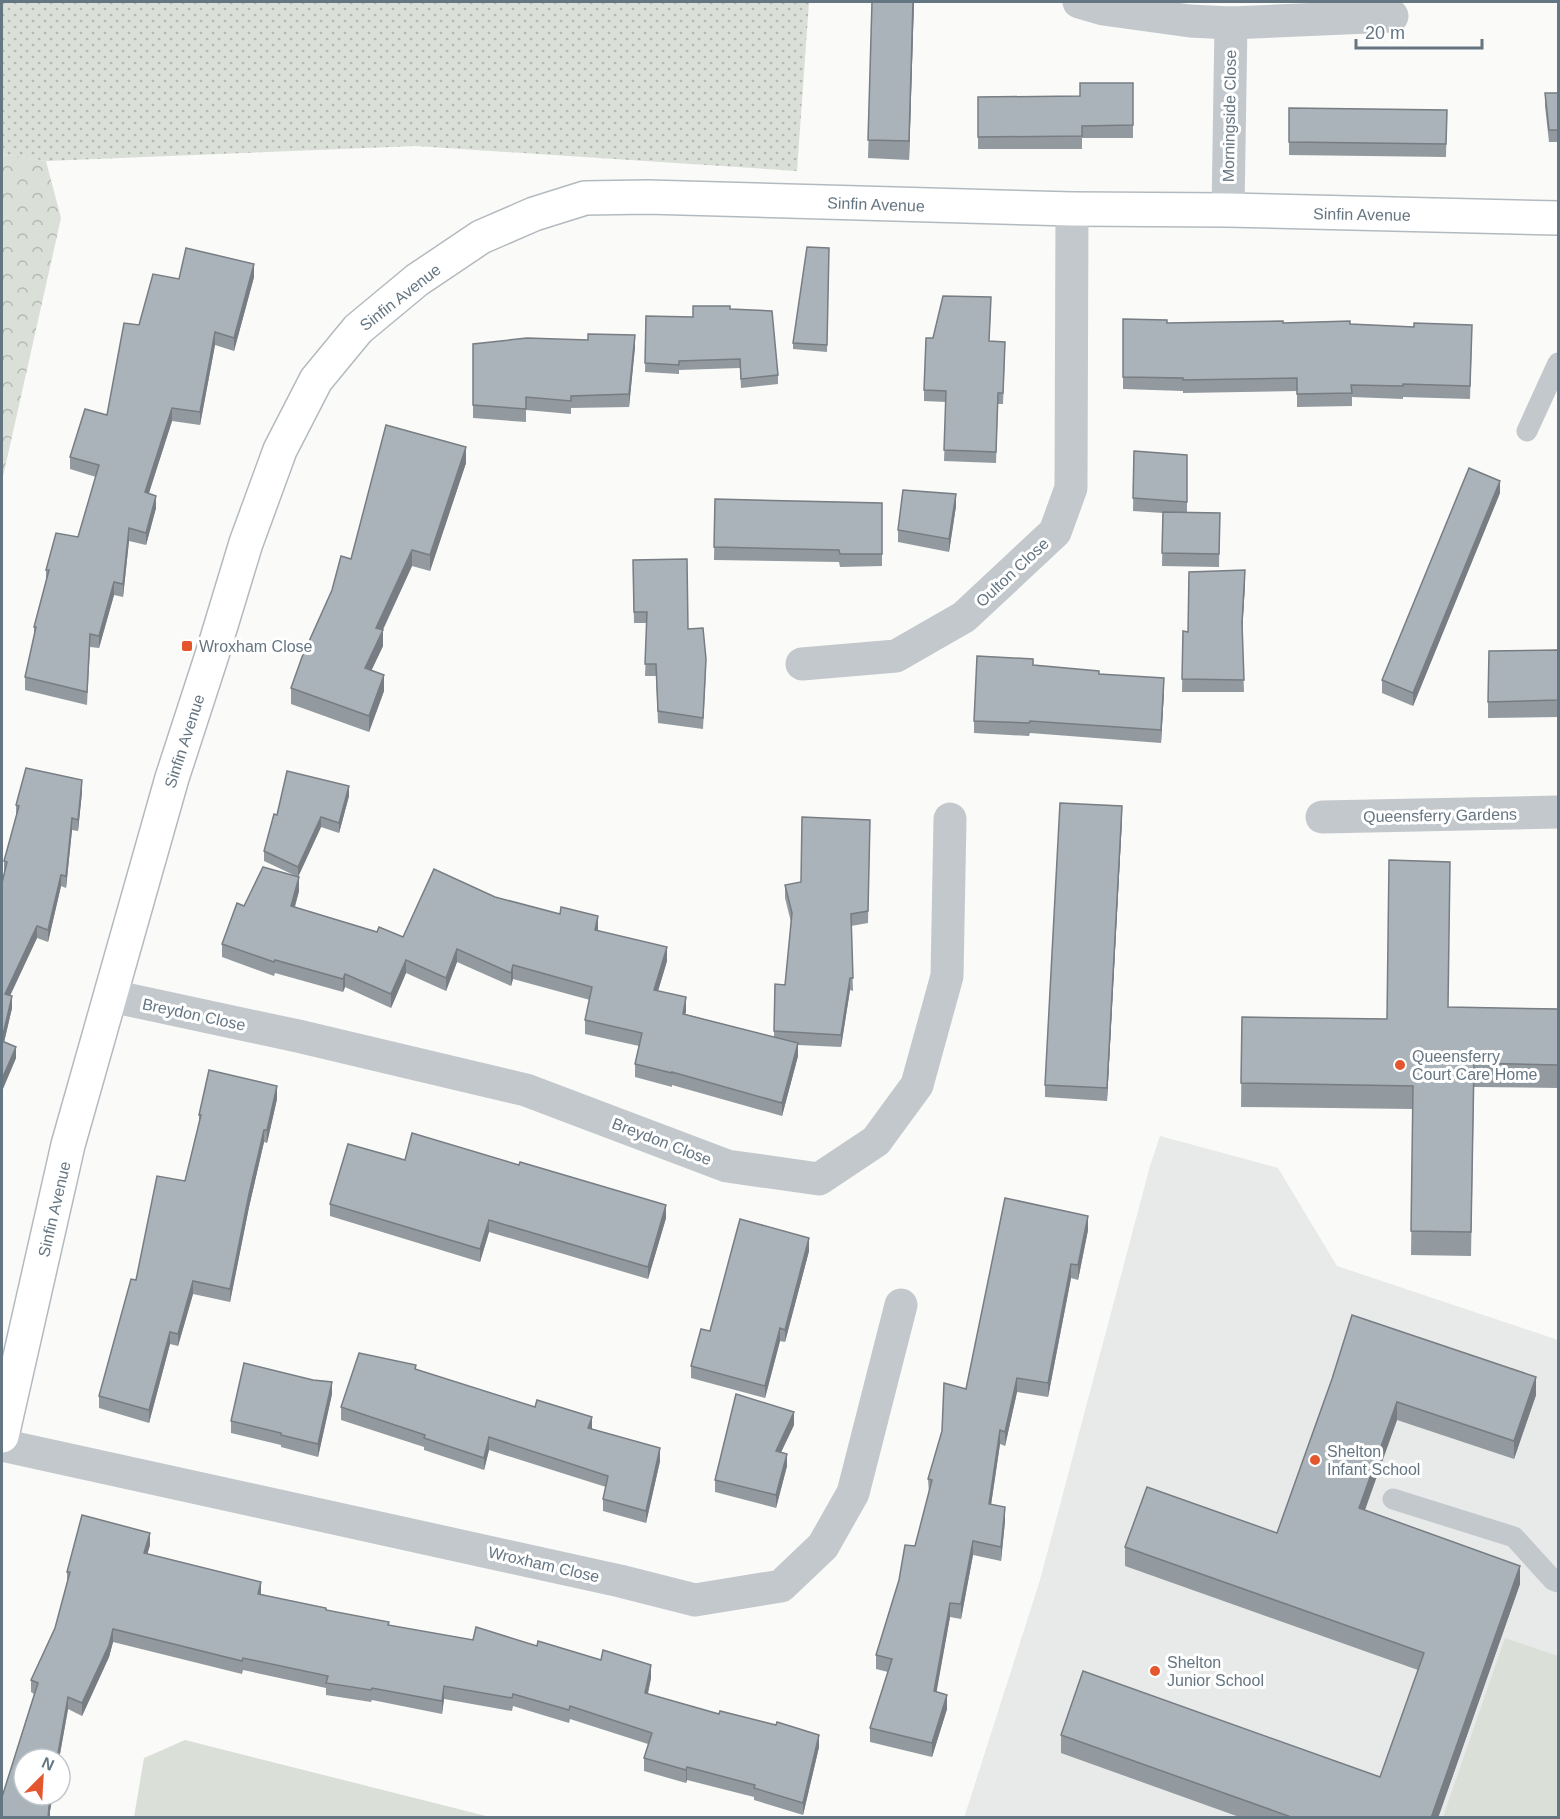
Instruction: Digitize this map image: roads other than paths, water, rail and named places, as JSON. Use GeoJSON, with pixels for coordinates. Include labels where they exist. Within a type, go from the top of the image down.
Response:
{"type":"FeatureCollection","features":[{"type":"Feature","properties":{"kind":"street"},"geometry":{"type":"LineString","coordinates":[[1079,2],[1102,9],[1190,21],[1231,23],[1392,16]]}},
{"type":"Feature","properties":{"kind":"street","name":"Morningside Close"},"geometry":{"type":"LineString","coordinates":[[1228,210],[1231,23]]}},
{"type":"Feature","properties":{"kind":"street","name":"Sinfin Avenue"},"geometry":{"type":"LineString","coordinates":[[2,1436],[68,1145],[172,778],[246,543],[280,450],[316,380],[358,328],[417,280],[481,237],[534,214],[585,198],[647,197],[1072,209],[1228,210],[1558,218]]}},
{"type":"Feature","properties":{"kind":"street","name":"Oulton Close"},"geometry":{"type":"LineString","coordinates":[[802,664],[896,656],[964,617],[1055,532],[1071,488],[1072,209]]}},
{"type":"Feature","properties":{"kind":"street","name":"Queensferry Gardens"},"geometry":{"type":"LineString","coordinates":[[1322,817],[1558,812]]}},
{"type":"Feature","properties":{"kind":"street","name":"Breydon Close"},"geometry":{"type":"LineString","coordinates":[[111,996],[298,1036],[526,1090],[728,1166],[819,1179],[876,1142],[918,1085],[948,976],[950,819]]}},
{"type":"Feature","properties":{"kind":"street","name":"Wroxham Close"},"geometry":{"type":"LineString","coordinates":[[2,1444],[695,1600],[706,1599],[781,1586],[823,1546],[853,1493],[901,1305]]}},
{"type":"Feature","properties":{"kind":"lane"},"geometry":{"type":"LineString","coordinates":[[1527,431],[1558,363]]}},
{"type":"Feature","properties":{"kind":"lane"},"geometry":{"type":"LineString","coordinates":[[1393,1499],[1514,1537],[1553,1580],[1558,1582]]}},
{"type":"Feature","properties":{"kind":"place","name":"Wroxham Close"},"geometry":{"type":"Point","coordinates":[187,646]}},
{"type":"Feature","properties":{"kind":"place","name":"Queensferry Court Care Home"},"geometry":{"type":"Point","coordinates":[1400,1065]}},
{"type":"Feature","properties":{"kind":"place","name":"Shelton Infant School"},"geometry":{"type":"Point","coordinates":[1315,1460]}},
{"type":"Feature","properties":{"kind":"place","name":"Shelton Junior School"},"geometry":{"type":"Point","coordinates":[1155,1671]}}]}
